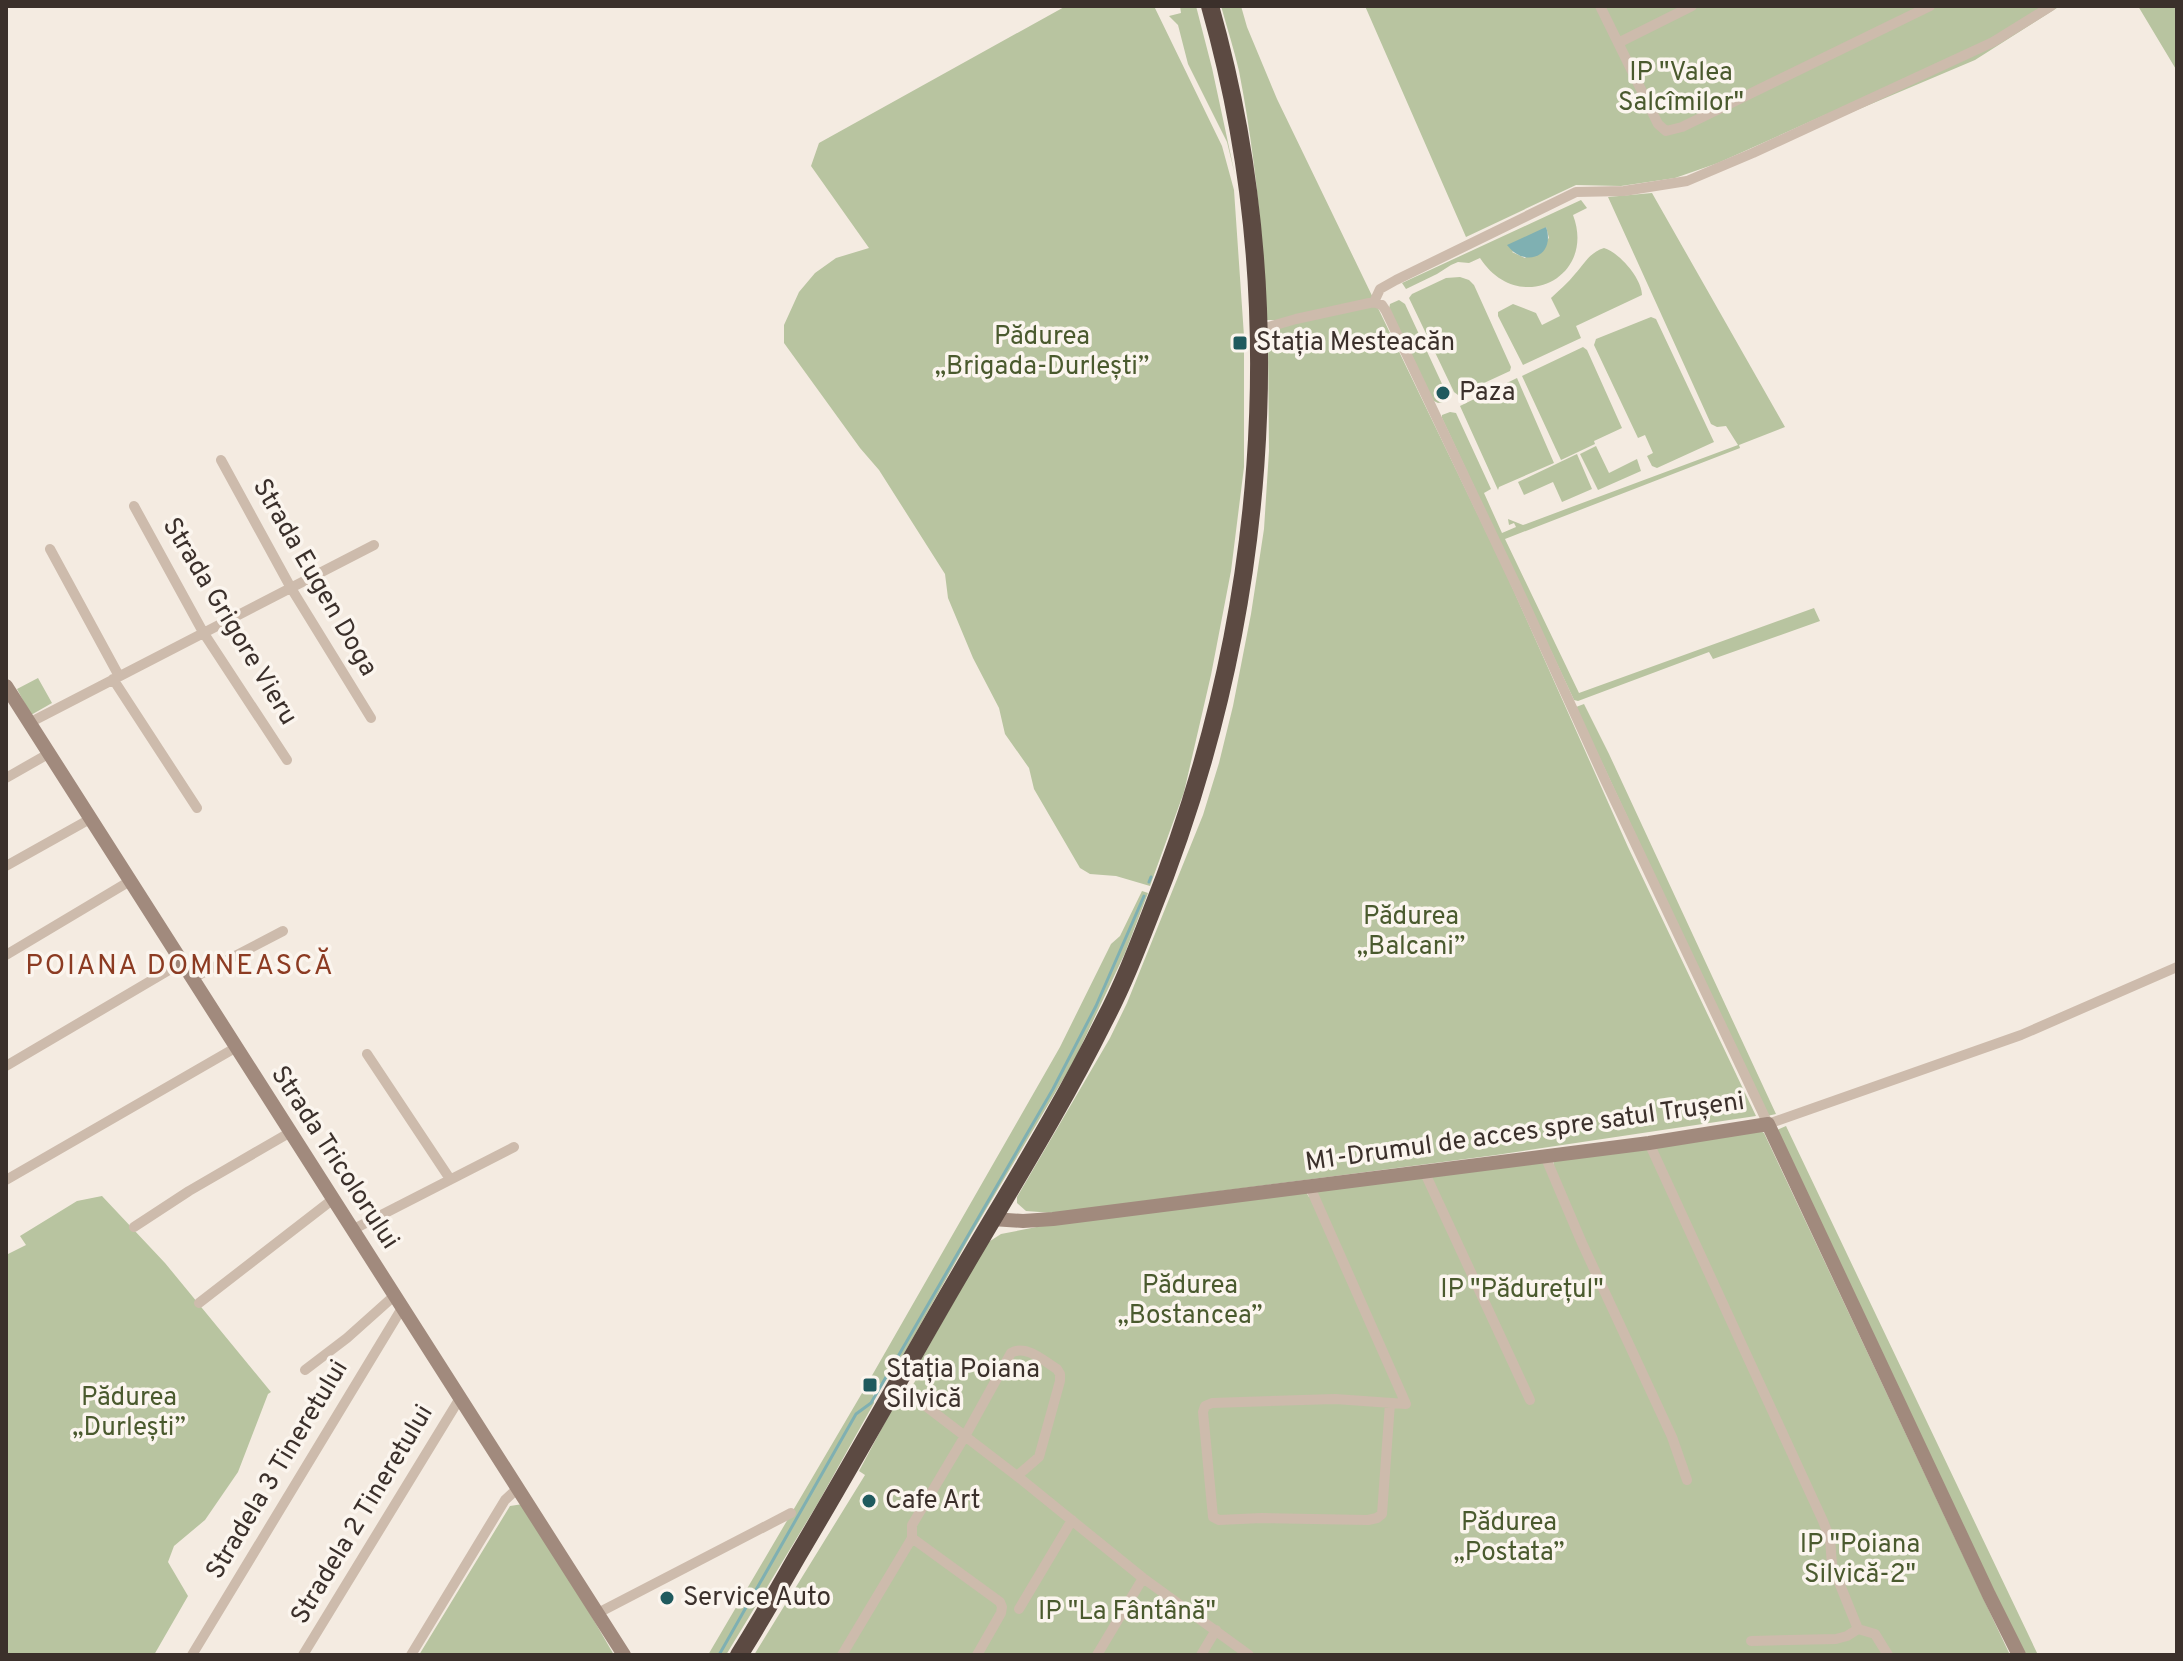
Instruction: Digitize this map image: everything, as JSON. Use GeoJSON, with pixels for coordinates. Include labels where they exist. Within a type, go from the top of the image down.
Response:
{"type":"FeatureCollection","features":[{"type":"Feature","properties":{"kind":"highway"},"geometry":{"type":"LineString","coordinates":[[739,1655],[1105,1020],[1160,892],[1202,771],[1223,688],[1247,557],[1258,438],[1258,330],[1253,242],[1228,80],[1210,6]]}},
{"type":"Feature","properties":{"kind":"street"},"geometry":{"type":"LineString","coordinates":[[1600,6],[1658,124],[1666,131],[1696,120],[1930,6]]}},
{"type":"Feature","properties":{"kind":"street"},"geometry":{"type":"LineString","coordinates":[[1618,43],[1692,6]]}},
{"type":"Feature","properties":{"kind":"street"},"geometry":{"type":"LineString","coordinates":[[1374,302],[1380,289],[1396,280],[1576,192],[1624,191],[1687,181],[1993,42],[2051,6]]}},
{"type":"Feature","properties":{"kind":"street"},"geometry":{"type":"LineString","coordinates":[[1258,330],[1374,302],[1386,311],[1768,1124],[2021,1035],[2177,967]]}},
{"type":"Feature","properties":{"kind":"street","name":"Strada Eugen Doga"},"geometry":{"type":"LineString","coordinates":[[221,460],[291,588],[371,718]]}},
{"type":"Feature","properties":{"kind":"street","name":"Strada Grigore Vieru"},"geometry":{"type":"LineString","coordinates":[[134,506],[203,632],[287,760]]}},
{"type":"Feature","properties":{"kind":"street"},"geometry":{"type":"LineString","coordinates":[[29,723],[374,545]]}},
{"type":"Feature","properties":{"kind":"street"},"geometry":{"type":"LineString","coordinates":[[50,549],[116,678],[197,808]]}},
{"type":"Feature","properties":{"kind":"street","name":"Strada Tricolorului"},"geometry":{"type":"LineString","coordinates":[[7,691],[624,1655]]}},
{"type":"Feature","properties":{"kind":"street"},"geometry":{"type":"LineString","coordinates":[[6,778],[48,754]]}},
{"type":"Feature","properties":{"kind":"street"},"geometry":{"type":"LineString","coordinates":[[6,866],[90,819]]}},
{"type":"Feature","properties":{"kind":"street"},"geometry":{"type":"LineString","coordinates":[[6,955],[130,881]]}},
{"type":"Feature","properties":{"kind":"street"},"geometry":{"type":"LineString","coordinates":[[191,979],[283,931]]}},
{"type":"Feature","properties":{"kind":"street"},"geometry":{"type":"LineString","coordinates":[[6,1066],[181,963]]}},
{"type":"Feature","properties":{"kind":"street"},"geometry":{"type":"LineString","coordinates":[[6,1180],[235,1048]]}},
{"type":"Feature","properties":{"kind":"street"},"geometry":{"type":"LineString","coordinates":[[367,1054],[450,1179]]}},
{"type":"Feature","properties":{"kind":"street","name":"M1-Drumul de acces spre satul Trușeni"},"geometry":{"type":"LineString","coordinates":[[992,1219],[1053,1219],[1649,1143],[1768,1124],[2019,1655]]}},
{"type":"Feature","properties":{"kind":"street"},"geometry":{"type":"LineString","coordinates":[[134,1227],[289,1133]]}},
{"type":"Feature","properties":{"kind":"street"},"geometry":{"type":"LineString","coordinates":[[1649,1143],[1823,1521],[1830,1539],[1832,1565],[1858,1629]]}},
{"type":"Feature","properties":{"kind":"street"},"geometry":{"type":"LineString","coordinates":[[352,1230],[514,1147]]}},
{"type":"Feature","properties":{"kind":"street"},"geometry":{"type":"LineString","coordinates":[[1545,1156],[1672,1437],[1687,1480]]}},
{"type":"Feature","properties":{"kind":"street"},"geometry":{"type":"LineString","coordinates":[[1424,1171],[1530,1400]]}},
{"type":"Feature","properties":{"kind":"street"},"geometry":{"type":"LineString","coordinates":[[1310,1187],[1406,1404],[1335,1399],[1212,1403],[1205,1406],[1203,1412],[1213,1517],[1219,1520],[1377,1518],[1382,1514],[1390,1403]]}},
{"type":"Feature","properties":{"kind":"street"},"geometry":{"type":"LineString","coordinates":[[199,1303],[332,1200]]}},
{"type":"Feature","properties":{"kind":"street","name":"Stradela 3 Tineretului"},"geometry":{"type":"LineString","coordinates":[[305,1370],[398,1302]]}},
{"type":"Feature","properties":{"kind":"street","name":"Stradela 3 Tineretului"},"geometry":{"type":"LineString","coordinates":[[192,1655],[398,1302]]}},
{"type":"Feature","properties":{"kind":"street"},"geometry":{"type":"LineString","coordinates":[[842,1655],[912,1538],[912,1525],[1011,1353],[1017,1349],[1025,1350],[1057,1369],[1060,1381],[1039,1457],[1017,1476]]}},
{"type":"Feature","properties":{"kind":"street"},"geometry":{"type":"LineString","coordinates":[[897,1384],[1143,1578],[1249,1655]]}},
{"type":"Feature","properties":{"kind":"street","name":"Stradela 2 Tineretului"},"geometry":{"type":"LineString","coordinates":[[303,1655],[460,1398]]}},
{"type":"Feature","properties":{"kind":"street"},"geometry":{"type":"LineString","coordinates":[[411,1655],[505,1500],[518,1488]]}},
{"type":"Feature","properties":{"kind":"street"},"geometry":{"type":"LineString","coordinates":[[598,1613],[791,1513]]}},
{"type":"Feature","properties":{"kind":"street"},"geometry":{"type":"LineString","coordinates":[[1019,1609],[1072,1520]]}},
{"type":"Feature","properties":{"kind":"street"},"geometry":{"type":"LineString","coordinates":[[912,1538],[1000,1602],[1001,1613],[977,1655]]}},
{"type":"Feature","properties":{"kind":"street"},"geometry":{"type":"LineString","coordinates":[[1097,1655],[1143,1578]]}},
{"type":"Feature","properties":{"kind":"street"},"geometry":{"type":"LineString","coordinates":[[1751,1641],[1836,1639],[1858,1629],[1875,1634],[1888,1655]]}},
{"type":"Feature","properties":{"kind":"street"},"geometry":{"type":"LineString","coordinates":[[1201,1655],[1216,1630]]}},
{"type":"Feature","properties":{"kind":"green space","name":"Pădurea „Brigada-Durlești”"},"geometry":{"type":"Polygon","coordinates":[[[1066,6],[1154,6],[1222,146],[1234,190],[1244,336],[1244,467],[1231,571],[1211,675],[1184,792],[1150,886],[1116,876],[1090,874],[1080,868],[1034,789],[1029,768],[1005,734],[999,708],[973,658],[948,598],[945,574],[879,470],[784,343],[784,325],[799,292],[815,273],[836,258],[869,248],[811,166],[819,143],[1066,6]]]}},
{"type":"Feature","properties":{"kind":"green space"},"geometry":{"type":"Polygon","coordinates":[[[1180,6],[1196,6],[1235,175],[1227,142],[1188,64],[1178,25],[1169,16],[1181,13],[1180,6]]]}},
{"type":"Feature","properties":{"kind":"green space","name":"Pădurea „Balcani”"},"geometry":{"type":"Polygon","coordinates":[[[1221,6],[1241,6],[1277,99],[1504,569],[1628,847],[1756,1116],[1496,1155],[1053,1213],[1026,1211],[1017,1203],[1017,1197],[1110,1038],[1127,1003],[1203,815],[1233,706],[1251,614],[1264,529],[1269,451],[1268,340],[1275,330],[1275,320],[1267,320],[1261,226],[1250,133],[1239,71],[1221,6]]]}},
{"type":"Feature","properties":{"kind":"green space","name":"IP \"Valea Salcîmilor\""},"geometry":{"type":"Polygon","coordinates":[[[1365,6],[2060,6],[1975,60],[1831,121],[1827,114],[1718,163],[1675,178],[1621,186],[1576,185],[1466,237],[1365,6]]]}},
{"type":"Feature","properties":{"kind":"green space"},"geometry":{"type":"Polygon","coordinates":[[[2138,6],[2177,6],[2177,71],[2138,6]]]}},
{"type":"Feature","properties":{"kind":"green space"},"geometry":{"type":"Polygon","coordinates":[[[1652,193],[1785,427],[1739,445],[1740,448],[1505,539],[1579,693],[1814,608],[1820,621],[1713,659],[1709,652],[1578,701],[1574,700],[1442,415],[1456,413],[1491,489],[1484,493],[1502,533],[1516,527],[1514,523],[1509,525],[1508,519],[1523,525],[1738,445],[1726,426],[1711,424],[1608,197],[1652,193]]]}},
{"type":"Feature","properties":{"kind":"green space"},"geometry":{"type":"Polygon","coordinates":[[[1581,200],[1587,208],[1573,215],[1577,237],[1574,257],[1564,272],[1550,282],[1532,287],[1514,285],[1496,276],[1480,258],[1469,263],[1458,262],[1406,289],[1402,283],[1581,200]],[[1546,227],[1512,252],[1525,258],[1549,238],[1546,227]]]}},
{"type":"Feature","properties":{"kind":"green space"},"geometry":{"type":"Polygon","coordinates":[[[1604,248],[1629,267],[1642,295],[1576,326],[1581,338],[1523,365],[1498,312],[1513,304],[1536,313],[1542,325],[1560,316],[1551,298],[1591,256],[1604,248]]]}},
{"type":"Feature","properties":{"kind":"green space"},"geometry":{"type":"Polygon","coordinates":[[[1460,277],[1474,285],[1511,367],[1510,371],[1458,395],[1409,298],[1446,278],[1460,277]]]}},
{"type":"Feature","properties":{"kind":"green space"},"geometry":{"type":"Polygon","coordinates":[[[1399,300],[1405,304],[1443,386],[1437,390],[1443,402],[1432,400],[1389,309],[1390,304],[1399,300]]]}},
{"type":"Feature","properties":{"kind":"green space"},"geometry":{"type":"Polygon","coordinates":[[[1651,317],[1656,319],[1714,442],[1657,468],[1652,466],[1647,456],[1653,453],[1645,435],[1638,438],[1594,345],[1596,339],[1651,317]]]}},
{"type":"Feature","properties":{"kind":"green space"},"geometry":{"type":"Polygon","coordinates":[[[1583,347],[1622,428],[1561,460],[1522,376],[1583,347]]]}},
{"type":"Feature","properties":{"kind":"green space"},"geometry":{"type":"Polygon","coordinates":[[[1517,378],[1554,463],[1498,490],[1460,406],[1517,378]]]}},
{"type":"Feature","properties":{"kind":"green space"},"geometry":{"type":"Polygon","coordinates":[[[1596,446],[1609,473],[1637,459],[1641,471],[1598,490],[1580,454],[1596,446]]]}},
{"type":"Feature","properties":{"kind":"green space"},"geometry":{"type":"Polygon","coordinates":[[[1577,454],[1592,489],[1562,502],[1553,482],[1524,495],[1518,482],[1577,454]]]}},
{"type":"Feature","properties":{"kind":"green space"},"geometry":{"type":"Polygon","coordinates":[[[38,678],[52,703],[31,715],[17,689],[38,678]]]}},
{"type":"Feature","properties":{"kind":"green space"},"geometry":{"type":"Polygon","coordinates":[[[1584,704],[1776,1114],[1767,1116],[1576,707],[1584,704]]]}},
{"type":"Feature","properties":{"kind":"green space"},"geometry":{"type":"Polygon","coordinates":[[[1142,891],[1148,893],[1125,953],[1074,1061],[892,1375],[880,1384],[870,1379],[1060,1047],[1111,944],[1120,936],[1142,891]]]}},
{"type":"Feature","properties":{"kind":"green space"},"geometry":{"type":"Polygon","coordinates":[[[1786,1126],[2038,1655],[2023,1655],[1777,1130],[1786,1126]]]}},
{"type":"Feature","properties":{"kind":"green space"},"geometry":{"type":"Polygon","coordinates":[[[1759,1130],[1764,1133],[2010,1655],[754,1655],[865,1475],[859,1471],[897,1400],[909,1398],[913,1392],[911,1388],[920,1373],[918,1365],[987,1243],[1001,1234],[1062,1222],[1306,1192],[1309,1197],[1317,1196],[1315,1191],[1429,1173],[1542,1160],[1554,1167],[1553,1159],[1759,1130]]]}},
{"type":"Feature","properties":{"kind":"green space","name":"Pădurea „Durlești”"},"geometry":{"type":"Polygon","coordinates":[[[102,1196],[165,1263],[271,1392],[238,1472],[205,1520],[174,1546],[168,1562],[188,1596],[154,1655],[6,1655],[6,1255],[26,1245],[20,1236],[77,1201],[102,1196]]]}},
{"type":"Feature","properties":{"kind":"green space"},"geometry":{"type":"Polygon","coordinates":[[[865,1388],[873,1393],[874,1403],[818,1503],[726,1655],[708,1655],[865,1388]]]}},
{"type":"Feature","properties":{"kind":"green space"},"geometry":{"type":"Polygon","coordinates":[[[523,1504],[614,1655],[419,1655],[510,1506],[523,1504]]]}},
{"type":"Feature","properties":{"kind":"water"},"geometry":{"type":"Polygon","coordinates":[[[1546,227],[1547,245],[1537,256],[1522,256],[1507,245],[1546,227]]]}},
{"type":"Feature","properties":{"kind":"waterway"},"geometry":{"type":"LineString","coordinates":[[1149,882],[1151,877]]}},
{"type":"Feature","properties":{"kind":"waterway"},"geometry":{"type":"LineString","coordinates":[[719,1655],[856,1414],[871,1403],[1053,1089],[1096,1006],[1144,896]]}},
{"type":"Feature","properties":{"kind":"place","name":"Stația Mesteacăn"},"geometry":{"type":"Point","coordinates":[1240,343]}},
{"type":"Feature","properties":{"kind":"place","name":"Paza"},"geometry":{"type":"Point","coordinates":[1443,393]}},
{"type":"Feature","properties":{"kind":"place","name":"Stația Poiana Silvică"},"geometry":{"type":"Point","coordinates":[870,1385]}},
{"type":"Feature","properties":{"kind":"place","name":"Cafe Art"},"geometry":{"type":"Point","coordinates":[869,1501]}},
{"type":"Feature","properties":{"kind":"place","name":"Service Auto"},"geometry":{"type":"Point","coordinates":[667,1598]}},
{"type":"Feature","properties":{"kind":"district","name":"POIANA DOMNEASCĂ"},"geometry":{"type":"Point","coordinates":[180,967]}},
{"type":"Feature","properties":{"kind":"park label","name":"IP \"Pădurețul\""},"geometry":{"type":"Point","coordinates":[1522,1290]}},
{"type":"Feature","properties":{"kind":"park label","name":"Pădurea „Bostancea”"},"geometry":{"type":"Point","coordinates":[1190,1301]}},
{"type":"Feature","properties":{"kind":"park label","name":"Pădurea „Postata”"},"geometry":{"type":"Point","coordinates":[1509,1538]}},
{"type":"Feature","properties":{"kind":"park label","name":"IP \"Poiana Silvică-2\""},"geometry":{"type":"Point","coordinates":[1860,1560]}},
{"type":"Feature","properties":{"kind":"park label","name":"IP \"La Fântână\""},"geometry":{"type":"Point","coordinates":[1127,1612]}}]}
